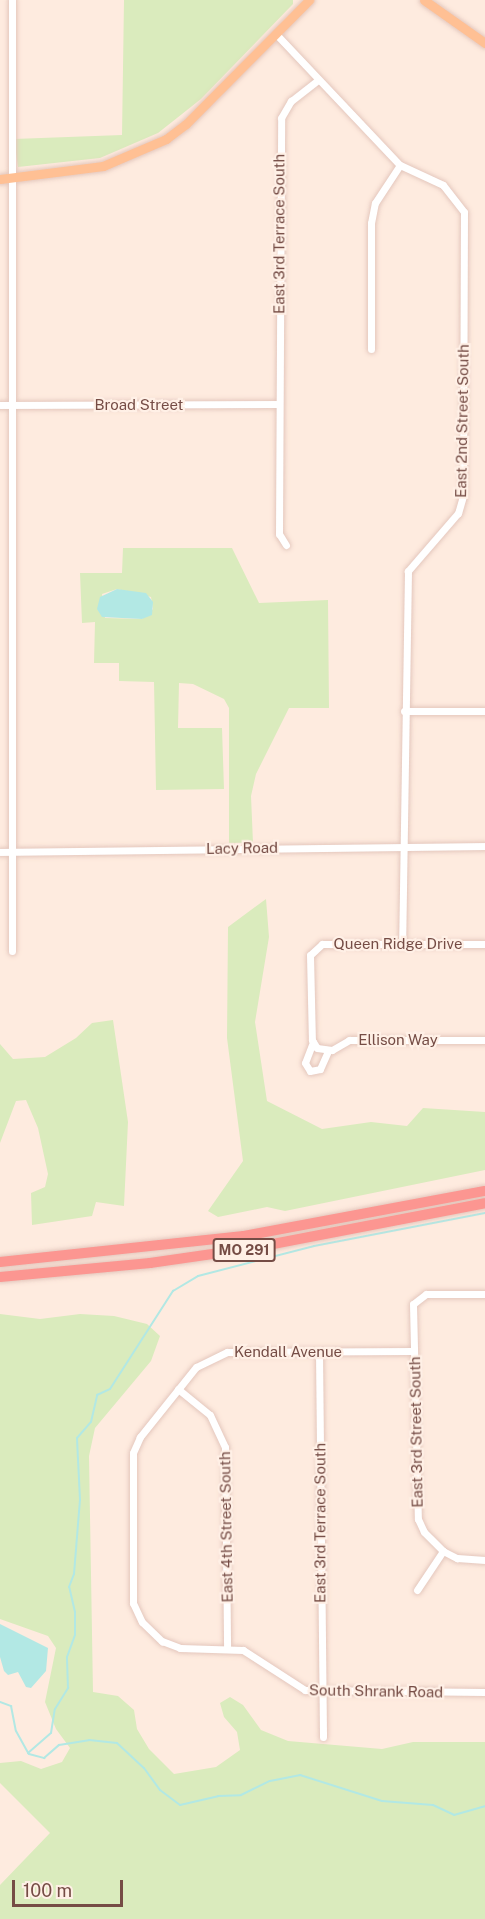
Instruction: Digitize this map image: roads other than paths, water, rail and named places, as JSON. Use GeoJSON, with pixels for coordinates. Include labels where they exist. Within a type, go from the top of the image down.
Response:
{"type":"FeatureCollection","features":[{"type":"Feature","properties":{"kind":"highway","name":"MO 291"},"geometry":{"type":"LineString","coordinates":[[0,1262],[244,1236],[485,1191]]}},
{"type":"Feature","properties":{"kind":"highway","name":"MO 291"},"geometry":{"type":"LineString","coordinates":[[0,1277],[236,1251],[485,1203]]}},
{"type":"Feature","properties":{"kind":"main road"},"geometry":{"type":"LineString","coordinates":[[0,179],[103,166],[146,150],[186,124],[309,0]]}},
{"type":"Feature","properties":{"kind":"main road"},"geometry":{"type":"LineString","coordinates":[[424,0],[485,43]]}},
{"type":"Feature","properties":{"kind":"street"},"geometry":{"type":"LineString","coordinates":[[12,0],[10,178],[12,951]]}},
{"type":"Feature","properties":{"kind":"street","name":"East 2nd Street South"},"geometry":{"type":"LineString","coordinates":[[276,34],[400,165],[443,185],[464,212],[463,496],[458,513],[408,571],[402,945]]}},
{"type":"Feature","properties":{"kind":"street","name":"East 3rd Terrace South"},"geometry":{"type":"LineString","coordinates":[[286,545],[279,534],[281,118],[291,101],[318,80]]}},
{"type":"Feature","properties":{"kind":"street"},"geometry":{"type":"LineString","coordinates":[[371,349],[370,223],[375,204],[400,165]]}},
{"type":"Feature","properties":{"kind":"street","name":"Broad Street"},"geometry":{"type":"LineString","coordinates":[[0,405],[278,404]]}},
{"type":"Feature","properties":{"kind":"street"},"geometry":{"type":"LineString","coordinates":[[404,711],[485,711]]}},
{"type":"Feature","properties":{"kind":"street","name":"Lacy Road"},"geometry":{"type":"LineString","coordinates":[[0,852],[485,846]]}},
{"type":"Feature","properties":{"kind":"street","name":"Queen Ridge Drive"},"geometry":{"type":"LineString","coordinates":[[314,1044],[310,955],[313,948],[322,944],[485,944]]}},
{"type":"Feature","properties":{"kind":"street","name":"Ellison Way"},"geometry":{"type":"LineString","coordinates":[[328,1051],[349,1040],[485,1040]]}},
{"type":"Feature","properties":{"kind":"street"},"geometry":{"type":"LineString","coordinates":[[314,1044],[328,1051],[320,1069],[310,1071],[305,1063],[314,1044]]}},
{"type":"Feature","properties":{"kind":"street","name":"East 3rd Street South"},"geometry":{"type":"LineString","coordinates":[[443,1551],[424,1532],[415,1504],[413,1304],[426,1294],[485,1294]]}},
{"type":"Feature","properties":{"kind":"street","name":"Kendall Avenue"},"geometry":{"type":"LineString","coordinates":[[144,1624],[131,1592],[131,1477],[135,1448],[196,1367],[220,1354],[414,1351]]}},
{"type":"Feature","properties":{"kind":"street","name":"East 3rd Terrace South"},"geometry":{"type":"LineString","coordinates":[[319,1352],[323,1737]]}},
{"type":"Feature","properties":{"kind":"street","name":"East 4th Street South"},"geometry":{"type":"LineString","coordinates":[[178,1389],[210,1415],[225,1447],[227,1648]]}},
{"type":"Feature","properties":{"kind":"street"},"geometry":{"type":"LineString","coordinates":[[417,1590],[443,1551],[457,1558],[485,1560]]}},
{"type":"Feature","properties":{"kind":"street","name":"South Shrank Road"},"geometry":{"type":"LineString","coordinates":[[144,1624],[162,1641],[180,1648],[227,1648],[257,1656],[299,1689],[322,1693],[485,1692]]}},
{"type":"Feature","properties":{"kind":"water"},"geometry":{"type":"Polygon","coordinates":[[[117,589],[146,593],[153,602],[152,615],[142,619],[102,617],[97,609],[100,597],[117,589]]]}},
{"type":"Feature","properties":{"kind":"water"},"geometry":{"type":"Polygon","coordinates":[[[0,1624],[48,1648],[46,1671],[31,1688],[26,1687],[18,1672],[8,1675],[4,1671],[0,1657],[0,1624]]]}},
{"type":"Feature","properties":{"kind":"waterway"},"geometry":{"type":"LineString","coordinates":[[28,1753],[51,1733],[55,1709],[68,1688],[67,1657],[75,1635],[75,1612],[69,1587],[74,1574],[80,1500],[77,1438],[91,1422],[97,1395],[110,1389],[173,1291],[198,1276],[314,1246],[485,1213]]}},
{"type":"Feature","properties":{"kind":"waterway"},"geometry":{"type":"LineString","coordinates":[[0,1702],[11,1706],[16,1731],[29,1754],[44,1758],[59,1745],[89,1740],[117,1743],[144,1768],[160,1790],[180,1805],[218,1796],[241,1795],[270,1781],[300,1775],[382,1801],[433,1805],[454,1815],[485,1806]]}}]}
